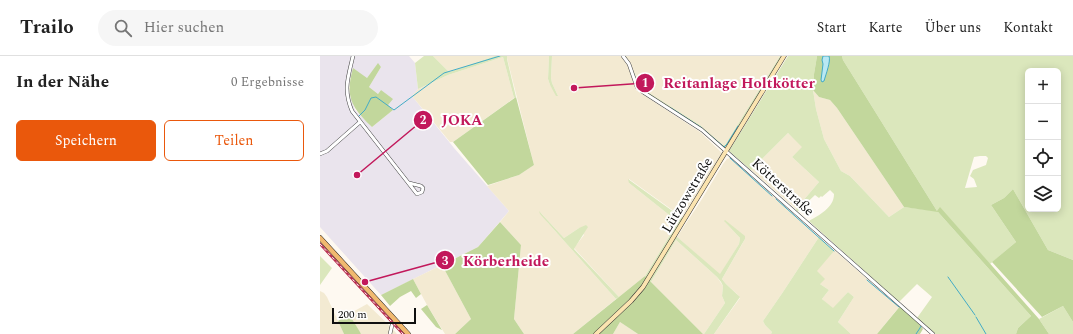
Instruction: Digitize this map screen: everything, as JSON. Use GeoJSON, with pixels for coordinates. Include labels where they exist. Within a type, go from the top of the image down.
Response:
{"type":"FeatureCollection","features":[{"type":"Feature","properties":{"kind":"main road"},"geometry":{"type":"LineString","coordinates":[[320,238],[408,334]]}},
{"type":"Feature","properties":{"kind":"street"},"geometry":{"type":"LineString","coordinates":[[353,56],[346,86],[346,95],[352,110],[360,122],[410,183]]}},
{"type":"Feature","properties":{"kind":"street","name":"Kötterstraße"},"geometry":{"type":"LineString","coordinates":[[623,56],[629,64],[637,87],[702,130],[933,334]]}},
{"type":"Feature","properties":{"kind":"street","name":"Lützowstraße"},"geometry":{"type":"LineString","coordinates":[[596,334],[643,288],[784,56]]}},
{"type":"Feature","properties":{"kind":"street"},"geometry":{"type":"LineString","coordinates":[[320,154],[328,151],[360,122]]}},
{"type":"Feature","properties":{"kind":"street"},"geometry":{"type":"LineString","coordinates":[[390,334],[392,325],[396,321]]}},
{"type":"Feature","properties":{"kind":"shaded area"},"geometry":{"type":"Polygon","coordinates":[[[320,56],[409,56],[415,63],[418,89],[412,96],[454,148],[509,211],[478,247],[381,295],[320,227],[320,56]],[[378,64],[367,78],[350,78],[350,95],[355,110],[372,127],[393,110],[388,105],[381,90],[378,94],[369,87],[381,67],[378,64]]]}},
{"type":"Feature","properties":{"kind":"shaded area"},"geometry":{"type":"Polygon","coordinates":[[[433,56],[495,56],[449,72],[433,56]]]}},
{"type":"Feature","properties":{"kind":"shaded area"},"geometry":{"type":"Polygon","coordinates":[[[507,56],[549,56],[548,79],[550,85],[558,96],[551,78],[552,56],[621,56],[628,65],[636,90],[700,132],[722,153],[682,217],[629,179],[629,183],[678,222],[645,276],[619,297],[574,248],[584,235],[579,228],[564,238],[540,212],[548,223],[616,299],[573,334],[524,334],[514,319],[521,245],[500,222],[509,211],[487,186],[519,175],[534,165],[507,56]]]}},
{"type":"Feature","properties":{"kind":"shaded area"},"geometry":{"type":"Polygon","coordinates":[[[626,56],[780,56],[725,145],[723,145],[700,125],[643,89],[626,56]]]}},
{"type":"Feature","properties":{"kind":"shaded area"},"geometry":{"type":"Polygon","coordinates":[[[503,57],[514,98],[453,142],[450,142],[412,96],[418,89],[448,75],[503,57]]]}},
{"type":"Feature","properties":{"kind":"shaded area"},"geometry":{"type":"Polygon","coordinates":[[[813,90],[819,97],[830,100],[837,108],[904,207],[889,217],[850,176],[841,171],[824,139],[816,109],[813,90]]]}},
{"type":"Feature","properties":{"kind":"shaded area"},"geometry":{"type":"Polygon","coordinates":[[[788,133],[803,147],[792,157],[819,182],[796,209],[751,170],[788,133]]]}},
{"type":"Feature","properties":{"kind":"shaded area"},"geometry":{"type":"Polygon","coordinates":[[[730,158],[819,237],[763,321],[772,332],[771,334],[714,334],[740,298],[722,279],[745,239],[724,221],[740,238],[739,244],[720,275],[677,237],[723,164],[730,158]]]}},
{"type":"Feature","properties":{"kind":"shaded area"},"geometry":{"type":"Polygon","coordinates":[[[676,240],[717,277],[723,286],[722,296],[725,303],[704,334],[651,282],[676,240]]]}},
{"type":"Feature","properties":{"kind":"shaded area"},"geometry":{"type":"Polygon","coordinates":[[[834,250],[899,307],[877,334],[851,334],[838,322],[854,297],[848,292],[833,309],[822,299],[829,290],[820,284],[816,271],[834,250]]]}},
{"type":"Feature","properties":{"kind":"shaded area"},"geometry":{"type":"Polygon","coordinates":[[[442,265],[471,319],[455,334],[445,334],[413,279],[442,265]]]}},
{"type":"Feature","properties":{"kind":"shaded area"},"geometry":{"type":"Polygon","coordinates":[[[320,291],[327,297],[344,334],[320,334],[320,291]]]}},
{"type":"Feature","properties":{"kind":"shaded area"},"geometry":{"type":"Polygon","coordinates":[[[367,304],[397,334],[361,334],[349,314],[367,304]]]}},
{"type":"Feature","properties":{"kind":"shaded area"},"geometry":{"type":"Polygon","coordinates":[[[620,322],[638,334],[613,334],[620,322]]]}},
{"type":"Feature","properties":{"kind":"green space"},"geometry":{"type":"Polygon","coordinates":[[[424,56],[433,56],[449,72],[495,56],[507,56],[516,97],[514,98],[503,57],[448,75],[418,89],[415,63],[424,56]]]}},
{"type":"Feature","properties":{"kind":"green space"},"geometry":{"type":"Polygon","coordinates":[[[549,56],[552,56],[552,83],[558,96],[556,96],[548,79],[549,56]]]}},
{"type":"Feature","properties":{"kind":"green space"},"geometry":{"type":"Polygon","coordinates":[[[624,56],[626,56],[643,89],[700,125],[723,145],[725,145],[780,56],[782,56],[725,148],[723,148],[702,130],[637,87],[629,64],[624,56]]]}},
{"type":"Feature","properties":{"kind":"green space"},"geometry":{"type":"Polygon","coordinates":[[[788,56],[817,56],[813,90],[816,109],[824,139],[841,171],[850,176],[889,217],[904,207],[937,211],[843,60],[842,56],[1073,56],[1073,260],[1048,250],[1026,212],[1061,212],[1061,68],[1025,68],[1025,210],[1013,189],[1004,198],[991,205],[1016,242],[990,264],[940,208],[938,212],[1031,316],[1018,328],[1016,334],[935,334],[917,318],[932,297],[917,284],[899,302],[809,221],[829,207],[832,203],[834,194],[830,190],[819,198],[815,195],[797,212],[796,209],[819,182],[792,157],[802,147],[788,133],[751,170],[729,151],[788,56]],[[986,156],[974,157],[965,188],[977,187],[974,179],[970,176],[973,170],[986,165],[988,158],[986,156]]]}},
{"type":"Feature","properties":{"kind":"green space"},"geometry":{"type":"Polygon","coordinates":[[[817,56],[842,56],[843,60],[937,211],[940,207],[1039,319],[1049,334],[1016,334],[1018,328],[1031,316],[938,212],[904,207],[837,108],[830,100],[819,97],[813,90],[817,56]]]}},
{"type":"Feature","properties":{"kind":"green space"},"geometry":{"type":"Polygon","coordinates":[[[378,63],[381,67],[369,87],[378,94],[381,90],[393,99],[388,105],[393,110],[372,127],[355,107],[350,94],[350,87],[353,68],[367,78],[378,63]]]}},
{"type":"Feature","properties":{"kind":"green space"},"geometry":{"type":"Polygon","coordinates":[[[516,97],[534,165],[519,175],[488,185],[453,142],[516,97]]]}},
{"type":"Feature","properties":{"kind":"green space"},"geometry":{"type":"Polygon","coordinates":[[[628,179],[685,220],[676,236],[720,274],[739,244],[740,238],[724,221],[725,220],[745,236],[745,239],[722,279],[740,297],[714,334],[704,334],[725,303],[722,296],[723,286],[717,277],[676,240],[651,282],[645,276],[678,222],[629,183],[628,179]]]}},
{"type":"Feature","properties":{"kind":"green space"},"geometry":{"type":"Polygon","coordinates":[[[1013,189],[1048,250],[1073,260],[1073,322],[1063,306],[1042,317],[992,262],[1016,242],[991,205],[1004,198],[1013,189]]]}},
{"type":"Feature","properties":{"kind":"green space"},"geometry":{"type":"Polygon","coordinates":[[[539,211],[564,238],[579,228],[586,225],[588,227],[574,249],[619,297],[616,299],[540,214],[539,211]]]}},
{"type":"Feature","properties":{"kind":"green space"},"geometry":{"type":"Polygon","coordinates":[[[500,222],[521,245],[514,319],[524,334],[455,334],[471,319],[442,265],[478,247],[500,222]]]}},
{"type":"Feature","properties":{"kind":"green space"},"geometry":{"type":"Polygon","coordinates":[[[819,237],[834,251],[817,271],[825,279],[820,284],[829,290],[822,299],[833,308],[848,292],[854,297],[838,322],[851,334],[771,334],[772,332],[763,321],[819,237]]]}},
{"type":"Feature","properties":{"kind":"green space"},"geometry":{"type":"Polygon","coordinates":[[[320,256],[332,268],[320,285],[320,256]]]}},
{"type":"Feature","properties":{"kind":"green space"},"geometry":{"type":"Polygon","coordinates":[[[645,276],[703,334],[638,334],[620,322],[613,334],[573,334],[645,276]]]}},
{"type":"Feature","properties":{"kind":"green space"},"geometry":{"type":"Polygon","coordinates":[[[413,279],[421,294],[416,298],[411,291],[400,297],[390,306],[381,295],[413,279]]]}},
{"type":"Feature","properties":{"kind":"green space"},"geometry":{"type":"Polygon","coordinates":[[[427,305],[442,330],[436,327],[421,309],[427,305]]]}},
{"type":"Feature","properties":{"kind":"green space"},"geometry":{"type":"Polygon","coordinates":[[[901,305],[923,329],[920,334],[877,334],[901,305]]]}},
{"type":"Feature","properties":{"kind":"green space"},"geometry":{"type":"Polygon","coordinates":[[[1063,306],[1073,322],[1073,334],[1049,334],[1039,319],[1063,306]]]}},
{"type":"Feature","properties":{"kind":"green space"},"geometry":{"type":"Polygon","coordinates":[[[349,314],[361,334],[344,334],[338,321],[349,314]]]}},
{"type":"Feature","properties":{"kind":"water"},"geometry":{"type":"Polygon","coordinates":[[[823,56],[829,56],[829,61],[824,81],[822,82],[821,80],[823,56]]]}},
{"type":"Feature","properties":{"kind":"waterway"},"geometry":{"type":"LineString","coordinates":[[359,116],[365,110],[371,98],[376,97],[394,110],[444,73],[500,56]]}},
{"type":"Feature","properties":{"kind":"waterway"},"geometry":{"type":"LineString","coordinates":[[635,78],[640,88],[645,91]]}},
{"type":"Feature","properties":{"kind":"waterway"},"geometry":{"type":"LineString","coordinates":[[671,108],[702,128]]}},
{"type":"Feature","properties":{"kind":"waterway"},"geometry":{"type":"LineString","coordinates":[[704,130],[724,147],[738,126]]}},
{"type":"Feature","properties":{"kind":"waterway"},"geometry":{"type":"LineString","coordinates":[[730,158],[772,196]]}},
{"type":"Feature","properties":{"kind":"waterway"},"geometry":{"type":"LineString","coordinates":[[776,199],[834,251]]}},
{"type":"Feature","properties":{"kind":"waterway"},"geometry":{"type":"LineString","coordinates":[[948,277],[975,315]]}},
{"type":"Feature","properties":{"kind":"waterway"},"geometry":{"type":"LineString","coordinates":[[867,280],[899,307]]}},
{"type":"Feature","properties":{"kind":"waterway"},"geometry":{"type":"LineString","coordinates":[[976,317],[986,334]]}},
{"type":"Feature","properties":{"kind":"waterway"},"geometry":{"type":"LineString","coordinates":[[916,334],[921,326]]}},
{"type":"Feature","properties":{"kind":"railway"},"geometry":{"type":"LineString","coordinates":[[320,244],[403,334]]}},
{"type":"Feature","properties":{"kind":"place","name":"Reitanlage Holtkötter"},"geometry":{"type":"Point","coordinates":[574,88]}},
{"type":"Feature","properties":{"kind":"place","name":"JOKA"},"geometry":{"type":"Point","coordinates":[357,175]}},
{"type":"Feature","properties":{"kind":"place","name":"Körberheide"},"geometry":{"type":"Point","coordinates":[365,282]}}]}
